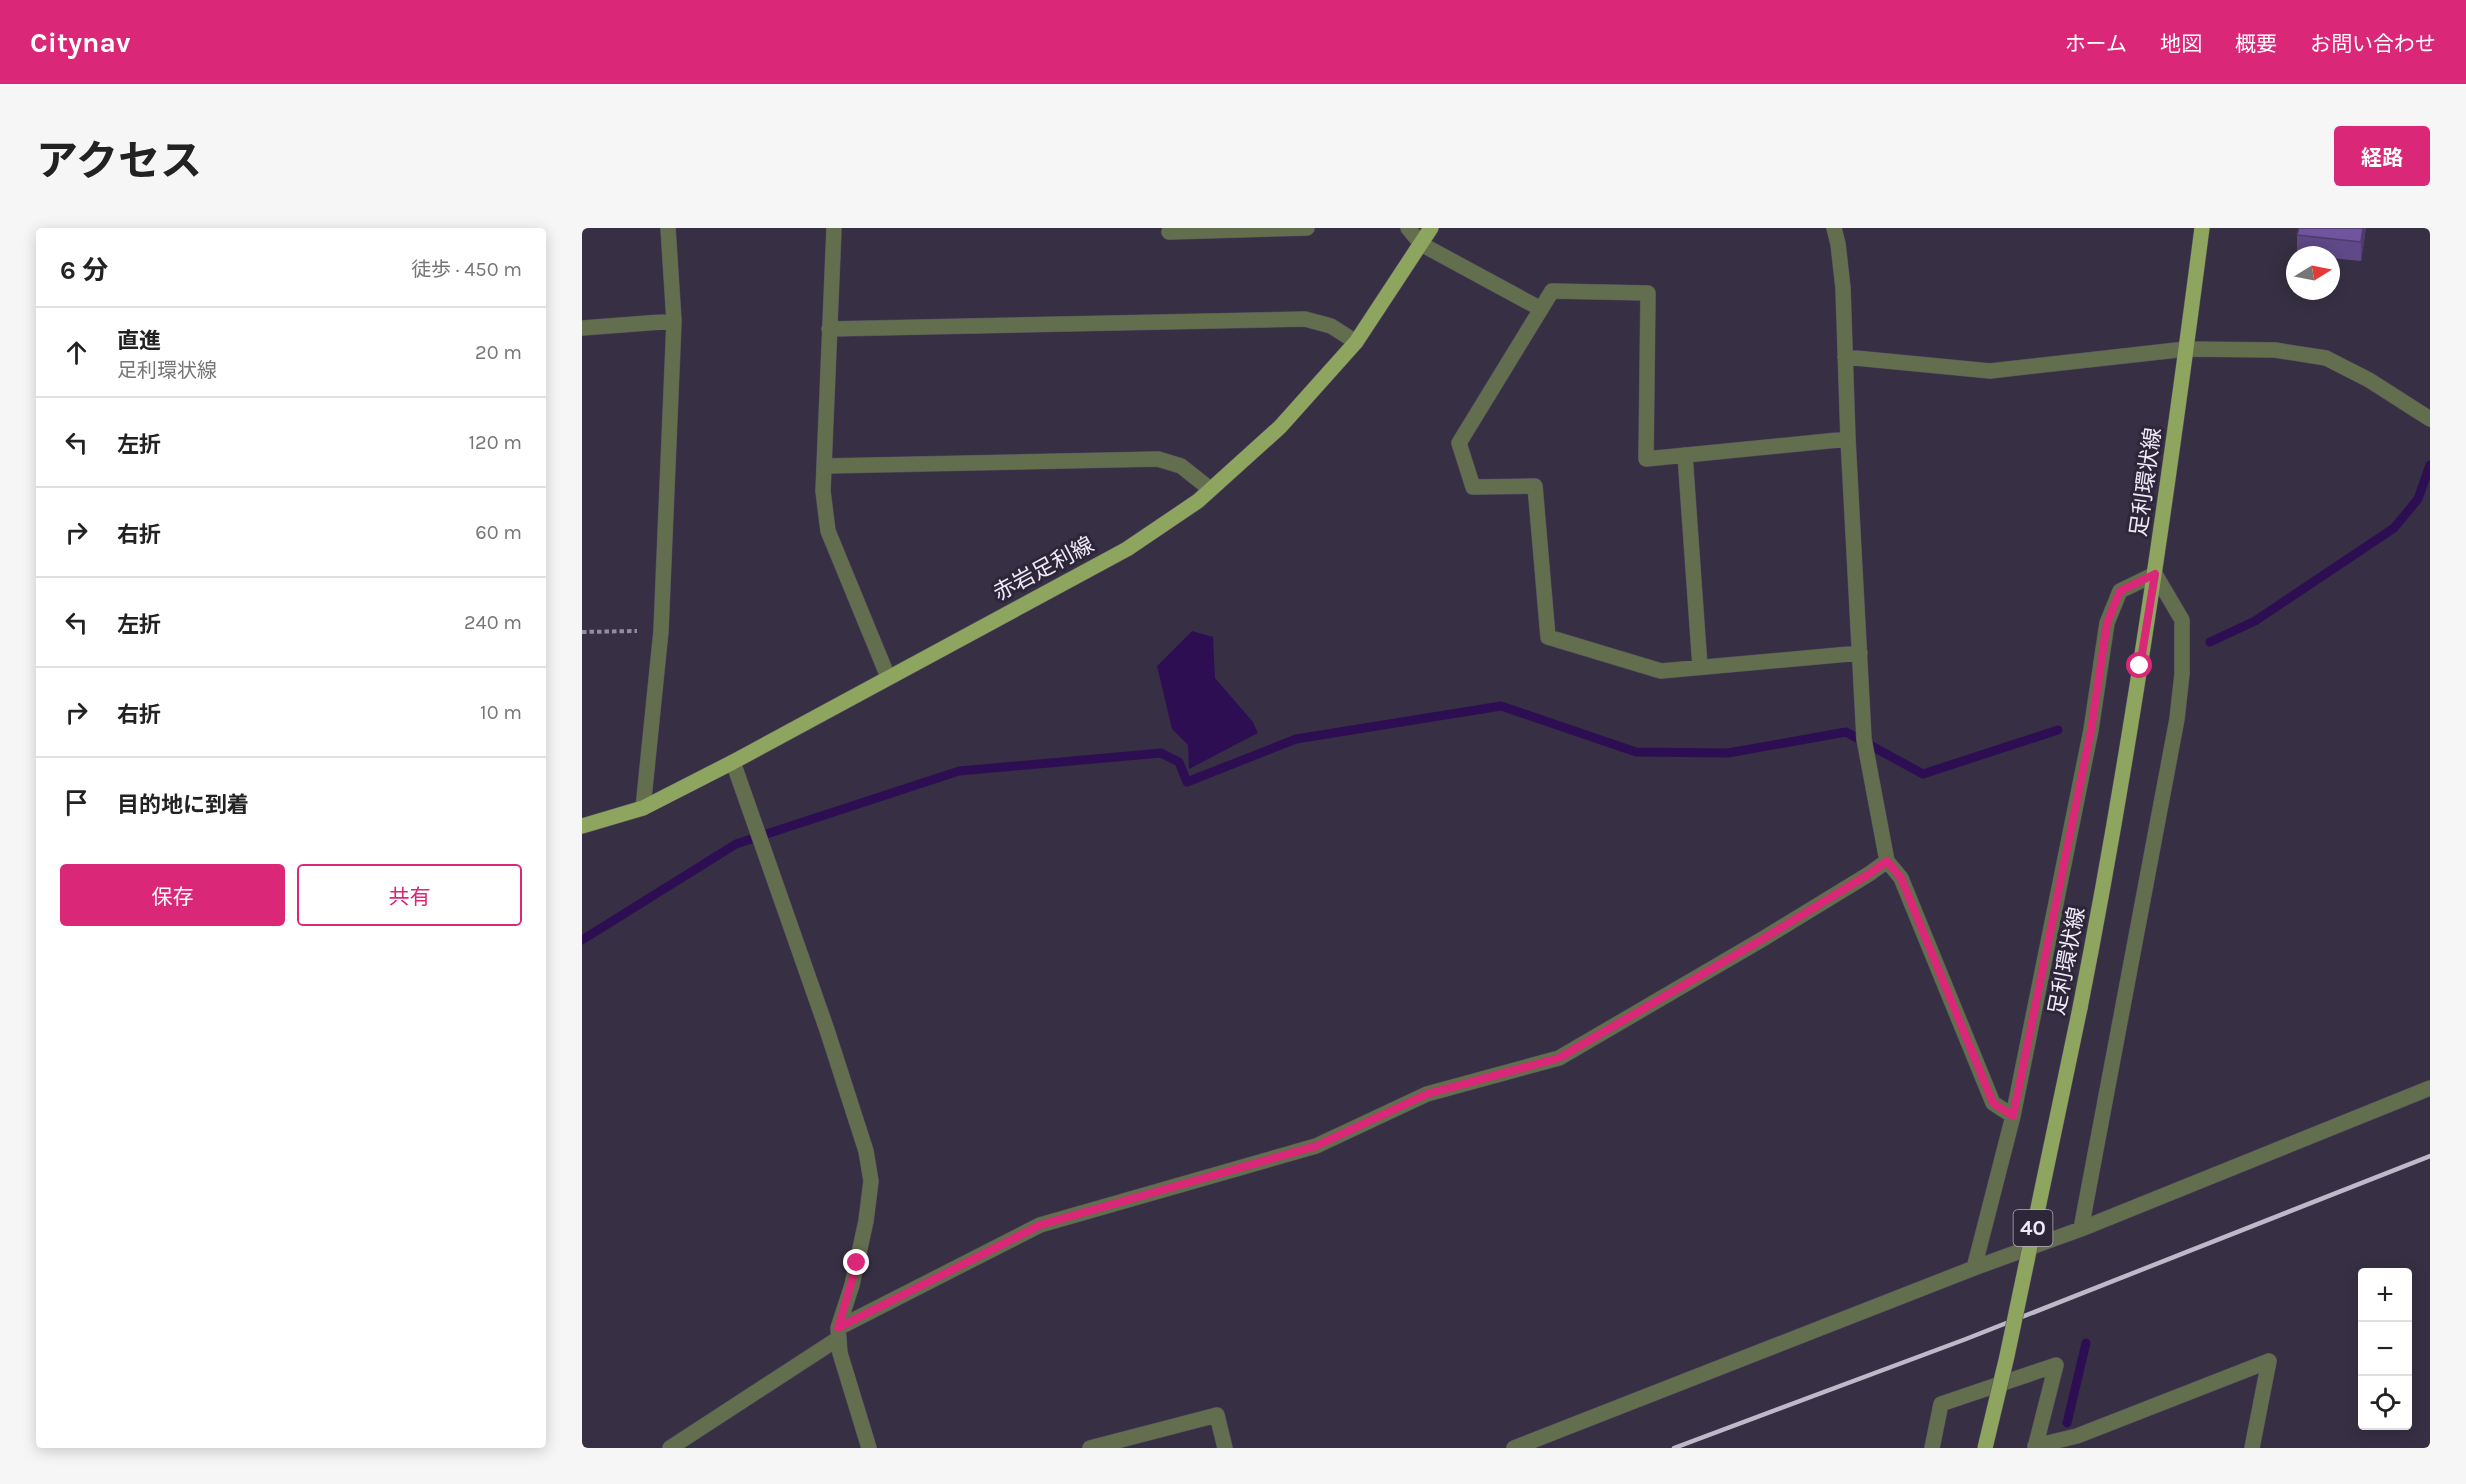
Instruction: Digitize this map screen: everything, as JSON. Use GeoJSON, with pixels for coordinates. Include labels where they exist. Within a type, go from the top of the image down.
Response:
{"type":"FeatureCollection","features":[{"type":"Feature","properties":{"kind":"main road","name":"赤岩足利線"},"geometry":{"type":"LineString","coordinates":[[582,826],[644,808],[733,762],[1127,549],[1198,501],[1280,427],[1356,342],[1431,228]]}},
{"type":"Feature","properties":{"kind":"main road","name":"足利環状線"},"geometry":{"type":"LineString","coordinates":[[1985,1448],[2007,1356],[2080,1008],[2116,813],[2155,574],[2202,228]]}},
{"type":"Feature","properties":{"kind":"street"},"geometry":{"type":"LineString","coordinates":[[644,808],[661,631],[674,321],[668,228]]}},
{"type":"Feature","properties":{"kind":"street"},"geometry":{"type":"LineString","coordinates":[[834,228],[823,491],[828,531],[888,677]]}},
{"type":"Feature","properties":{"kind":"street"},"geometry":{"type":"LineString","coordinates":[[1169,232],[1306,228]]}},
{"type":"Feature","properties":{"kind":"street"},"geometry":{"type":"LineString","coordinates":[[1408,228],[1421,244],[1541,309]]}},
{"type":"Feature","properties":{"kind":"street"},"geometry":{"type":"LineString","coordinates":[[1834,228],[1843,288],[1848,439],[1864,739],[1887,861],[1901,878],[1993,1103],[2013,1116]]}},
{"type":"Feature","properties":{"kind":"street"},"geometry":{"type":"LineString","coordinates":[[1848,439],[1646,459],[1648,293],[1552,291],[1459,443],[1473,487],[1535,486],[1548,637],[1661,671],[1860,653]]}},
{"type":"Feature","properties":{"kind":"street"},"geometry":{"type":"LineString","coordinates":[[830,329],[1305,319],[1331,326],[1356,342]]}},
{"type":"Feature","properties":{"kind":"street"},"geometry":{"type":"LineString","coordinates":[[582,328],[674,321]]}},
{"type":"Feature","properties":{"kind":"street"},"geometry":{"type":"LineString","coordinates":[[1845,357],[1990,371],[2187,349],[2275,350],[2326,358],[2369,380],[2430,419]]}},
{"type":"Feature","properties":{"kind":"street"},"geometry":{"type":"LineString","coordinates":[[1685,455],[1700,667]]}},
{"type":"Feature","properties":{"kind":"street"},"geometry":{"type":"LineString","coordinates":[[825,466],[1158,459],[1181,466],[1210,489]]}},
{"type":"Feature","properties":{"kind":"street"},"geometry":{"type":"LineString","coordinates":[[1974,1268],[2013,1116],[2091,730],[2107,623],[2120,591],[2155,574],[2182,620],[2182,674],[2179,708],[2082,1229]]}},
{"type":"Feature","properties":{"kind":"street"},"geometry":{"type":"LineString","coordinates":[[733,762],[827,1030],[866,1151],[871,1181],[867,1221],[839,1333],[840,1353],[869,1448]]}},
{"type":"Feature","properties":{"kind":"street"},"geometry":{"type":"LineString","coordinates":[[670,1448],[839,1333],[1040,1225],[1316,1146],[1427,1094],[1559,1058],[1761,940],[1887,861]]}},
{"type":"Feature","properties":{"kind":"street"},"geometry":{"type":"LineString","coordinates":[[1514,1448],[1974,1268],[2082,1229],[2430,1088]]}},
{"type":"Feature","properties":{"kind":"street"},"geometry":{"type":"LineString","coordinates":[[1932,1448],[1941,1404],[2056,1365],[2035,1447],[2077,1436],[2269,1361],[2252,1448]]}},
{"type":"Feature","properties":{"kind":"street"},"geometry":{"type":"LineString","coordinates":[[1090,1448],[1216,1415],[1225,1448]]}},
{"type":"Feature","properties":{"kind":"path"},"geometry":{"type":"LineString","coordinates":[[582,632],[661,631]]}},
{"type":"Feature","properties":{"kind":"shaded area"},"geometry":{"type":"Polygon","coordinates":[[[1192,631],[1213,637],[1215,678],[1253,722],[1258,733],[1189,769],[1188,745],[1172,729],[1157,666],[1192,631]]]}},
{"type":"Feature","properties":{"kind":"building"},"geometry":{"type":"Polygon","coordinates":[[[2299,228],[2363,228],[2361,242],[2297,235],[2299,228]]]}},
{"type":"Feature","properties":{"kind":"waterway"},"geometry":{"type":"LineString","coordinates":[[2210,642],[2255,621],[2394,528],[2418,499],[2430,465]]}},
{"type":"Feature","properties":{"kind":"waterway"},"geometry":{"type":"LineString","coordinates":[[582,940],[736,844],[959,771],[1161,753],[1179,762],[1187,782],[1296,739],[1501,706],[1636,752],[1728,753],[1846,732],[1923,774],[2058,730]]}},
{"type":"Feature","properties":{"kind":"waterway"},"geometry":{"type":"LineString","coordinates":[[2067,1423],[2086,1343]]}},
{"type":"Feature","properties":{"kind":"railway"},"geometry":{"type":"LineString","coordinates":[[1674,1448],[1966,1339],[2430,1156]]}},
{"type":"Feature","properties":{"kind":"route"},"geometry":{"type":"LineString","coordinates":[[857,1263],[838,1328],[1040,1225],[1316,1146],[1427,1094],[1559,1058],[1761,940],[1887,861],[1901,878],[1993,1103],[2013,1116],[2058,903],[2091,730],[2107,623],[2120,591],[2155,574],[2140,666]]}}]}
